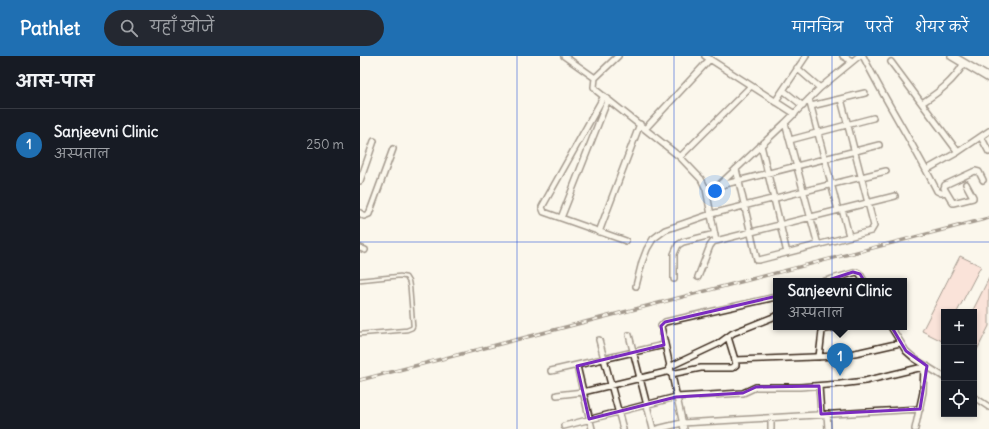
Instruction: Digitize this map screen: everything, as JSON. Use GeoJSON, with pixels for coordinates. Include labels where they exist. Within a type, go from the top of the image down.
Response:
{"type":"FeatureCollection","features":[{"type":"Feature","properties":{"kind":"street"},"geometry":{"type":"LineString","coordinates":[[564,56],[595,78]]}},
{"type":"Feature","properties":{"kind":"street"},"geometry":{"type":"LineString","coordinates":[[618,56],[595,78],[594,87],[680,157],[701,179],[706,189],[716,241]]}},
{"type":"Feature","properties":{"kind":"street"},"geometry":{"type":"LineString","coordinates":[[775,102],[806,56]]}},
{"type":"Feature","properties":{"kind":"street"},"geometry":{"type":"LineString","coordinates":[[843,56],[852,61]]}},
{"type":"Feature","properties":{"kind":"street"},"geometry":{"type":"LineString","coordinates":[[718,186],[786,123],[820,88],[859,56]]}},
{"type":"Feature","properties":{"kind":"street"},"geometry":{"type":"LineString","coordinates":[[863,56],[937,192],[940,194],[946,192]]}},
{"type":"Feature","properties":{"kind":"street"},"geometry":{"type":"LineString","coordinates":[[952,56],[989,78]]}},
{"type":"Feature","properties":{"kind":"street"},"geometry":{"type":"LineString","coordinates":[[645,129],[707,57],[794,114]]}},
{"type":"Feature","properties":{"kind":"street"},"geometry":{"type":"LineString","coordinates":[[891,62],[958,152]]}},
{"type":"Feature","properties":{"kind":"street"},"geometry":{"type":"LineString","coordinates":[[922,103],[940,91],[952,80],[964,63]]}},
{"type":"Feature","properties":{"kind":"street"},"geometry":{"type":"LineString","coordinates":[[797,68],[820,88]]}},
{"type":"Feature","properties":{"kind":"street"},"geometry":{"type":"LineString","coordinates":[[680,157],[751,86]]}},
{"type":"Feature","properties":{"kind":"street"},"geometry":{"type":"LineString","coordinates":[[783,90],[803,106]]}},
{"type":"Feature","properties":{"kind":"street"},"geometry":{"type":"LineString","coordinates":[[811,106],[866,93]]}},
{"type":"Feature","properties":{"kind":"street"},"geometry":{"type":"LineString","coordinates":[[606,97],[542,207],[544,212],[626,241]]}},
{"type":"Feature","properties":{"kind":"street"},"geometry":{"type":"LineString","coordinates":[[561,218],[606,97]]}},
{"type":"Feature","properties":{"kind":"street"},"geometry":{"type":"LineString","coordinates":[[809,99],[831,184],[849,236]]}},
{"type":"Feature","properties":{"kind":"street"},"geometry":{"type":"LineString","coordinates":[[736,169],[757,260],[871,231],[873,229],[841,99]]}},
{"type":"Feature","properties":{"kind":"street"},"geometry":{"type":"LineString","coordinates":[[790,140],[872,118]]}},
{"type":"Feature","properties":{"kind":"street"},"geometry":{"type":"LineString","coordinates":[[786,123],[818,245]]}},
{"type":"Feature","properties":{"kind":"street"},"geometry":{"type":"LineString","coordinates":[[598,232],[640,124]]}},
{"type":"Feature","properties":{"kind":"street"},"geometry":{"type":"LineString","coordinates":[[926,170],[958,152],[989,131]]}},
{"type":"Feature","properties":{"kind":"street"},"geometry":{"type":"LineString","coordinates":[[981,137],[989,152]]}},
{"type":"Feature","properties":{"kind":"street"},"geometry":{"type":"LineString","coordinates":[[360,181],[362,170],[374,141]]}},
{"type":"Feature","properties":{"kind":"street"},"geometry":{"type":"LineString","coordinates":[[761,145],[787,253]]}},
{"type":"Feature","properties":{"kind":"street"},"geometry":{"type":"LineString","coordinates":[[706,189],[879,145]]}},
{"type":"Feature","properties":{"kind":"street"},"geometry":{"type":"LineString","coordinates":[[360,213],[364,216],[369,214],[393,149]]}},
{"type":"Feature","properties":{"kind":"street"},"geometry":{"type":"LineString","coordinates":[[636,286],[647,249],[653,239],[665,230],[711,214],[886,171]]}},
{"type":"Feature","properties":{"kind":"street"},"geometry":{"type":"LineString","coordinates":[[966,184],[973,196],[972,199],[953,203],[944,188],[946,185],[975,171],[979,172],[983,180]]}},
{"type":"Feature","properties":{"kind":"street"},"geometry":{"type":"LineString","coordinates":[[698,277],[713,242],[896,196]]}},
{"type":"Feature","properties":{"kind":"street"},"geometry":{"type":"LineString","coordinates":[[674,279],[674,254],[678,244],[715,234]]}},
{"type":"Feature","properties":{"kind":"street"},"geometry":{"type":"LineString","coordinates":[[834,278],[853,272],[857,272],[862,278]]}},
{"type":"Feature","properties":{"kind":"street"},"geometry":{"type":"LineString","coordinates":[[684,429],[661,326],[665,322],[773,298]]}},
{"type":"Feature","properties":{"kind":"street"},"geometry":{"type":"LineString","coordinates":[[670,370],[718,344],[733,333],[773,317]]}},
{"type":"Feature","properties":{"kind":"street"},"geometry":{"type":"LineString","coordinates":[[819,357],[822,332],[825,330]]}},
{"type":"Feature","properties":{"kind":"street"},"geometry":{"type":"LineString","coordinates":[[893,330],[906,351],[925,366],[941,375]]}},
{"type":"Feature","properties":{"kind":"street"},"geometry":{"type":"LineString","coordinates":[[628,334],[653,429]]}},
{"type":"Feature","properties":{"kind":"street"},"geometry":{"type":"LineString","coordinates":[[557,395],[583,392],[670,370],[732,368],[736,365],[728,337]]}},
{"type":"Feature","properties":{"kind":"street"},"geometry":{"type":"LineString","coordinates":[[599,340],[622,429]]}},
{"type":"Feature","properties":{"kind":"street"},"geometry":{"type":"LineString","coordinates":[[735,360],[819,357],[860,352],[900,343]]}},
{"type":"Feature","properties":{"kind":"street"},"geometry":{"type":"LineString","coordinates":[[551,371],[664,344]]}},
{"type":"Feature","properties":{"kind":"street"},"geometry":{"type":"LineString","coordinates":[[576,366],[592,429]]}},
{"type":"Feature","properties":{"kind":"street"},"geometry":{"type":"LineString","coordinates":[[564,426],[676,397],[743,393],[756,387],[819,386],[865,381],[925,366]]}},
{"type":"Feature","properties":{"kind":"street"},"geometry":{"type":"LineString","coordinates":[[915,429],[923,392],[925,366]]}},
{"type":"Feature","properties":{"kind":"street"},"geometry":{"type":"LineString","coordinates":[[819,386],[828,429]]}},
{"type":"Feature","properties":{"kind":"street"},"geometry":{"type":"LineString","coordinates":[[977,399],[989,407]]}},
{"type":"Feature","properties":{"kind":"street"},"geometry":{"type":"LineString","coordinates":[[657,429],[682,423],[920,409]]}},
{"type":"Feature","properties":{"kind":"street"},"geometry":{"type":"LineString","coordinates":[[771,418],[771,429]]}},
{"type":"Feature","properties":{"kind":"lane"},"geometry":{"type":"LineString","coordinates":[[360,280],[400,276],[406,277],[410,288],[413,326],[407,330],[360,334]]}},
{"type":"Feature","properties":{"kind":"highlighted area"},"geometry":{"type":"Polygon","coordinates":[[[853,272],[860,274],[906,351],[927,366],[920,409],[821,414],[819,386],[756,387],[743,393],[676,397],[589,419],[577,366],[664,345],[661,326],[665,322],[786,294],[853,272]]]}},
{"type":"Feature","properties":{"kind":"building"},"geometry":{"type":"Polygon","coordinates":[[[960,256],[981,266],[959,309],[941,309],[941,340],[922,331],[960,256]]]}},
{"type":"Feature","properties":{"kind":"building"},"geometry":{"type":"Polygon","coordinates":[[[989,278],[989,326],[977,350],[977,309],[974,309],[989,278]]]}},
{"type":"Feature","properties":{"kind":"railway"},"geometry":{"type":"LineString","coordinates":[[360,380],[989,218]]}},
{"type":"Feature","properties":{"kind":"place","name":"Sanjeevni Clinic"},"geometry":{"type":"Point","coordinates":[840,376]}}]}
